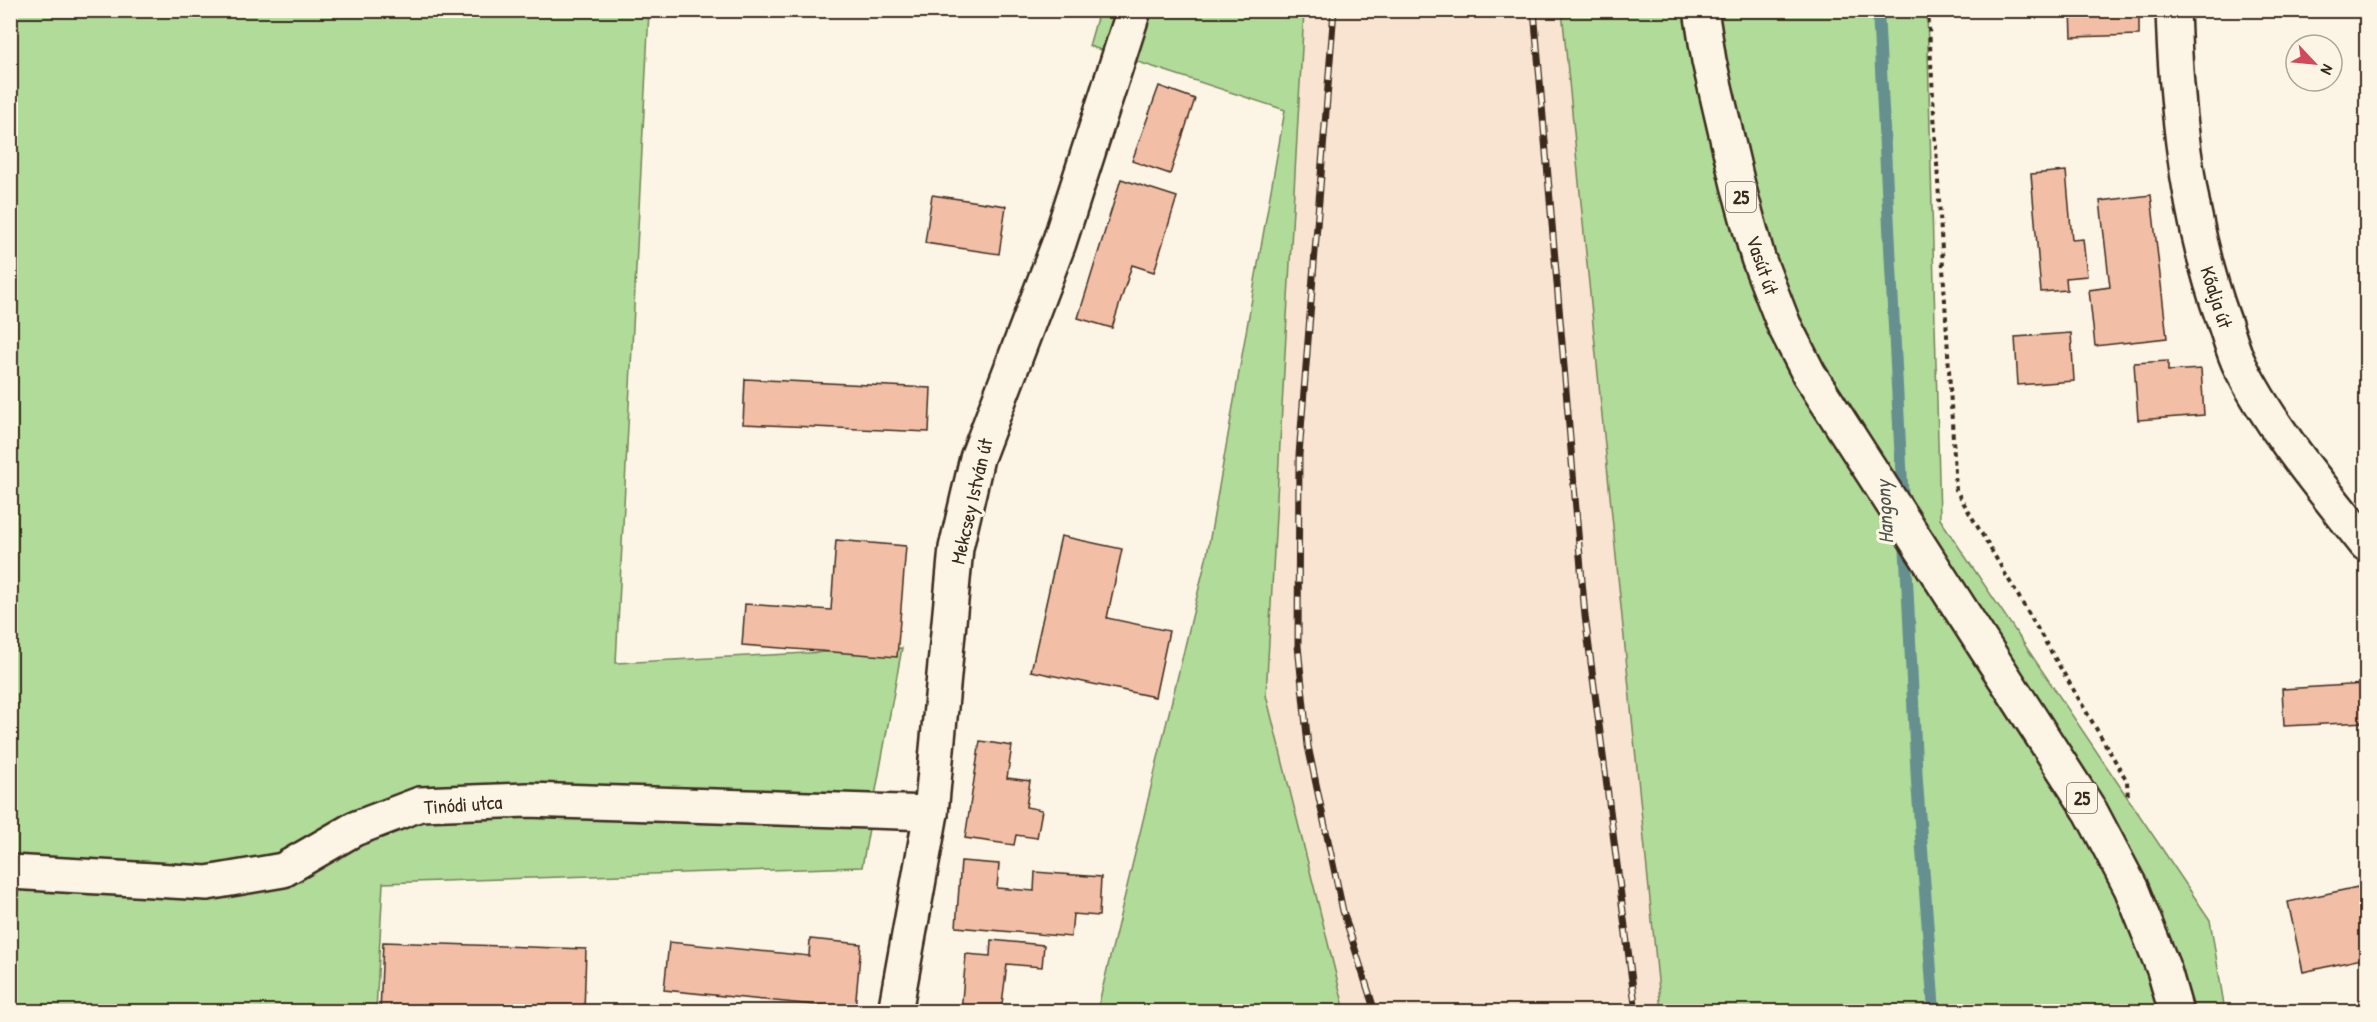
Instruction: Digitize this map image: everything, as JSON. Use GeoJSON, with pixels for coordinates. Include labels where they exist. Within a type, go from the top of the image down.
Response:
{"type":"FeatureCollection","features":[{"type":"Feature","properties":{"kind":"street","name":"Mekcsey István út"},"geometry":{"type":"LineString","coordinates":[[895,1011],[932,813],[956,548],[977,458],[1059,243],[1134,10]]}},
{"type":"Feature","properties":{"kind":"street","name":"Vasút út"},"geometry":{"type":"LineString","coordinates":[[1701,10],[1709,61],[1738,185],[1758,258],[1784,325],[1809,374],[2091,812],[2131,888],[2164,970],[2176,1011]]}},
{"type":"Feature","properties":{"kind":"street","name":"Kőalja út"},"geometry":{"type":"LineString","coordinates":[[2173,10],[2175,56],[2186,160],[2199,240],[2239,365],[2274,423],[2367,544]]}},
{"type":"Feature","properties":{"kind":"street","name":"Tinódi utca"},"geometry":{"type":"LineString","coordinates":[[10,872],[207,883],[283,870],[354,829],[420,804],[527,800],[932,813]]}},
{"type":"Feature","properties":{"kind":"path"},"geometry":{"type":"LineString","coordinates":[[1928,10],[1956,490],[2127,781],[2128,805]]}},
{"type":"Feature","properties":{"kind":"path"},"geometry":{"type":"LineString","coordinates":[[2346,1011],[2367,1006]]}},
{"type":"Feature","properties":{"kind":"shaded area"},"geometry":{"type":"Polygon","coordinates":[[[1304,11],[1562,11],[1661,1011],[1345,1011],[1266,695],[1304,11]]]}},
{"type":"Feature","properties":{"kind":"green space"},"geometry":{"type":"Polygon","coordinates":[[[10,11],[649,11],[616,663],[902,648],[862,867],[383,883],[376,1011],[11,1011],[10,11]]]}},
{"type":"Feature","properties":{"kind":"green space"},"geometry":{"type":"Polygon","coordinates":[[[1099,11],[1304,11],[1266,695],[1345,1011],[1097,1011],[1207,555],[1285,110],[1089,46],[1099,11]]]}},
{"type":"Feature","properties":{"kind":"green space"},"geometry":{"type":"Polygon","coordinates":[[[1562,11],[1927,11],[1940,519],[2210,920],[2225,1011],[1661,1011],[1562,11]]]}},
{"type":"Feature","properties":{"kind":"building"},"geometry":{"type":"Polygon","coordinates":[[[2071,10],[2139,10],[2139,35],[2072,37],[2071,10]]]}},
{"type":"Feature","properties":{"kind":"building"},"geometry":{"type":"Polygon","coordinates":[[[1159,86],[1195,99],[1170,174],[1132,161],[1159,86]]]}},
{"type":"Feature","properties":{"kind":"building"},"geometry":{"type":"Polygon","coordinates":[[[2066,171],[2072,240],[2083,239],[2087,276],[2066,278],[2067,290],[2041,292],[2031,174],[2066,171]]]}},
{"type":"Feature","properties":{"kind":"building"},"geometry":{"type":"Polygon","coordinates":[[[1121,179],[1177,197],[1154,272],[1132,265],[1112,328],[1078,318],[1121,179]]]}},
{"type":"Feature","properties":{"kind":"building"},"geometry":{"type":"Polygon","coordinates":[[[932,195],[1006,206],[999,254],[925,243],[932,195]]]}},
{"type":"Feature","properties":{"kind":"building"},"geometry":{"type":"Polygon","coordinates":[[[2151,195],[2167,338],[2095,346],[2089,290],[2110,287],[2100,201],[2151,195]]]}},
{"type":"Feature","properties":{"kind":"building"},"geometry":{"type":"Polygon","coordinates":[[[2071,333],[2074,381],[2018,385],[2015,337],[2071,333]]]}},
{"type":"Feature","properties":{"kind":"building"},"geometry":{"type":"Polygon","coordinates":[[[2168,361],[2168,371],[2201,369],[2204,415],[2138,420],[2134,363],[2168,361]]]}},
{"type":"Feature","properties":{"kind":"building"},"geometry":{"type":"Polygon","coordinates":[[[745,379],[931,388],[929,432],[743,424],[745,379]]]}},
{"type":"Feature","properties":{"kind":"building"},"geometry":{"type":"Polygon","coordinates":[[[1061,536],[1122,549],[1107,618],[1169,631],[1155,697],[1031,671],[1061,536]]]}},
{"type":"Feature","properties":{"kind":"building"},"geometry":{"type":"Polygon","coordinates":[[[836,540],[906,546],[897,657],[742,645],[745,604],[831,610],[836,540]]]}},
{"type":"Feature","properties":{"kind":"building"},"geometry":{"type":"Polygon","coordinates":[[[2366,684],[2366,722],[2284,726],[2282,689],[2366,684]]]}},
{"type":"Feature","properties":{"kind":"building"},"geometry":{"type":"Polygon","coordinates":[[[980,741],[1012,746],[1007,778],[1030,781],[1026,807],[1042,810],[1037,838],[1016,835],[1014,845],[965,838],[980,741]]]}},
{"type":"Feature","properties":{"kind":"building"},"geometry":{"type":"Polygon","coordinates":[[[961,861],[999,864],[997,888],[1034,891],[1035,872],[1101,877],[1099,916],[1073,914],[1071,937],[956,927],[961,861]]]}},
{"type":"Feature","properties":{"kind":"building"},"geometry":{"type":"Polygon","coordinates":[[[2358,887],[2366,926],[2366,958],[2303,972],[2288,902],[2358,887]]]}},
{"type":"Feature","properties":{"kind":"building"},"geometry":{"type":"Polygon","coordinates":[[[810,939],[861,944],[855,1009],[664,990],[669,942],[809,956],[810,939]]]}},
{"type":"Feature","properties":{"kind":"building"},"geometry":{"type":"Polygon","coordinates":[[[991,940],[1044,945],[1042,967],[1007,964],[1001,1012],[961,1012],[966,954],[990,956],[991,940]]]}},
{"type":"Feature","properties":{"kind":"building"},"geometry":{"type":"Polygon","coordinates":[[[383,942],[586,949],[584,1012],[380,1012],[383,942]]]}},
{"type":"Feature","properties":{"kind":"waterway","name":"Hangony"},"geometry":{"type":"LineString","coordinates":[[1878,10],[1903,504]]}},
{"type":"Feature","properties":{"kind":"waterway","name":"Hangony"},"geometry":{"type":"LineString","coordinates":[[1905,539],[1917,782],[1934,1012]]}},
{"type":"Feature","properties":{"kind":"railway"},"geometry":{"type":"LineString","coordinates":[[1334,10],[1299,455],[1298,646],[1308,746],[1343,911],[1375,1012]]}},
{"type":"Feature","properties":{"kind":"railway"},"geometry":{"type":"LineString","coordinates":[[1534,10],[1585,616],[1636,1012]]}}]}
